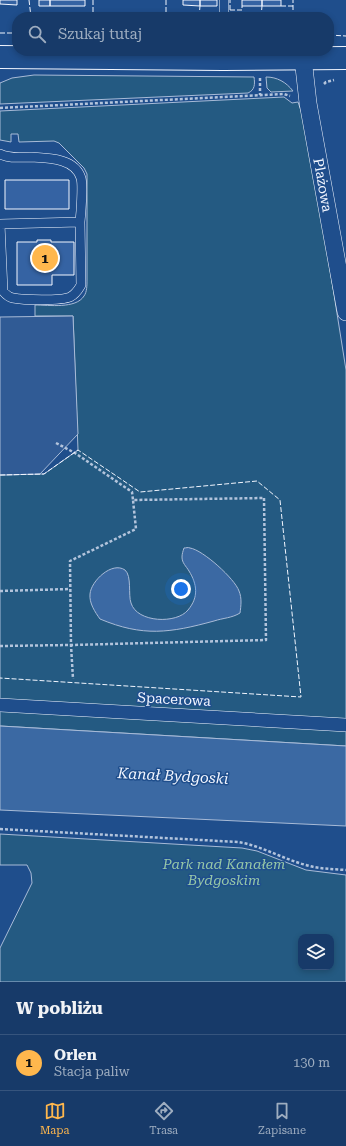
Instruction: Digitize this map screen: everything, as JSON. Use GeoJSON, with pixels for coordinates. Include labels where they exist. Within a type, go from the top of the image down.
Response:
{"type":"FeatureCollection","features":[{"type":"Feature","properties":{"kind":"main road"},"geometry":{"type":"LineString","coordinates":[[0,58],[149,56]]}},
{"type":"Feature","properties":{"kind":"main road"},"geometry":{"type":"LineString","coordinates":[[250,56],[346,58]]}},
{"type":"Feature","properties":{"kind":"street","name":"Plażowa"},"geometry":{"type":"LineString","coordinates":[[303,58],[307,96],[346,312]]}},
{"type":"Feature","properties":{"kind":"street","name":"Spacerowa"},"geometry":{"type":"LineString","coordinates":[[0,705],[346,725]]}},
{"type":"Feature","properties":{"kind":"lane"},"geometry":{"type":"LineString","coordinates":[[224,0],[224,12]]}},
{"type":"Feature","properties":{"kind":"lane"},"geometry":{"type":"LineString","coordinates":[[0,154],[6,157],[42,158],[63,161],[75,167],[82,179],[80,222],[81,285],[77,292],[63,299],[22,299],[12,298],[6,295],[3,291],[0,224],[80,222]]}},
{"type":"Feature","properties":{"kind":"path"},"geometry":{"type":"LineString","coordinates":[[0,108],[284,94],[292,97],[307,96],[319,94],[320,89],[326,82],[341,80]]}},
{"type":"Feature","properties":{"kind":"path"},"geometry":{"type":"LineString","coordinates":[[56,443],[75,452],[132,492],[136,530],[70,561],[73,680]]}},
{"type":"Feature","properties":{"kind":"path"},"geometry":{"type":"LineString","coordinates":[[0,646],[266,640],[264,498],[133,500]]}},
{"type":"Feature","properties":{"kind":"path"},"geometry":{"type":"LineString","coordinates":[[0,591],[70,589]]}},
{"type":"Feature","properties":{"kind":"path"},"geometry":{"type":"LineString","coordinates":[[0,829],[238,842],[258,847],[307,866],[346,870]]}},
{"type":"Feature","properties":{"kind":"green space"},"geometry":{"type":"Polygon","coordinates":[[[34,75],[254,77],[254,84],[252,90],[248,93],[0,104],[0,83],[12,78],[34,75]]]}},
{"type":"Feature","properties":{"kind":"green space"},"geometry":{"type":"Polygon","coordinates":[[[266,77],[281,81],[293,91],[271,92],[267,88],[266,77]]]}},
{"type":"Feature","properties":{"kind":"green space"},"geometry":{"type":"Polygon","coordinates":[[[284,97],[292,103],[298,102],[308,131],[346,370],[346,746],[0,726],[0,475],[44,474],[78,450],[73,316],[35,316],[35,305],[69,305],[80,300],[86,293],[87,174],[84,168],[59,143],[54,141],[19,142],[18,134],[11,134],[11,142],[0,140],[0,111],[284,97]]]}},
{"type":"Feature","properties":{"kind":"green space","name":"Park nad Kanałem Bydgoskim"},"geometry":{"type":"Polygon","coordinates":[[[0,834],[242,848],[257,851],[306,870],[346,875],[346,982],[0,982],[0,948],[32,883],[31,873],[27,865],[0,865],[0,834]]]}},
{"type":"Feature","properties":{"kind":"shaded area"},"geometry":{"type":"Polygon","coordinates":[[[73,316],[78,434],[40,474],[0,475],[0,317],[73,316]]]}},
{"type":"Feature","properties":{"kind":"water"},"geometry":{"type":"Polygon","coordinates":[[[184,548],[196,550],[203,554],[225,573],[236,586],[240,594],[240,613],[231,617],[198,625],[157,631],[130,629],[100,619],[90,601],[91,589],[98,578],[108,570],[114,568],[120,568],[125,570],[127,573],[131,603],[135,610],[149,618],[158,619],[175,618],[183,615],[192,605],[196,590],[192,576],[183,561],[182,556],[184,548]]]}},
{"type":"Feature","properties":{"kind":"water","name":"Kanał Bydgoski"},"geometry":{"type":"Polygon","coordinates":[[[0,726],[346,746],[346,826],[0,810],[0,726]]]}},
{"type":"Feature","properties":{"kind":"building"},"geometry":{"type":"Polygon","coordinates":[[[0,0],[17,0],[17,5],[0,4],[0,0]]]}},
{"type":"Feature","properties":{"kind":"building"},"geometry":{"type":"Polygon","coordinates":[[[39,0],[50,0],[50,6],[39,6],[39,0]]]}},
{"type":"Feature","properties":{"kind":"building"},"geometry":{"type":"Polygon","coordinates":[[[50,0],[85,0],[85,6],[50,6],[50,0]]]}},
{"type":"Feature","properties":{"kind":"building"},"geometry":{"type":"Polygon","coordinates":[[[183,0],[200,0],[200,6],[183,5],[183,0]]]}},
{"type":"Feature","properties":{"kind":"building"},"geometry":{"type":"Polygon","coordinates":[[[200,0],[217,0],[217,6],[200,6],[200,0]]]}},
{"type":"Feature","properties":{"kind":"building"},"geometry":{"type":"Polygon","coordinates":[[[242,0],[262,0],[262,6],[242,6],[242,0]]]}},
{"type":"Feature","properties":{"kind":"building"},"geometry":{"type":"Polygon","coordinates":[[[262,0],[281,0],[281,6],[262,6],[262,0]]]}},
{"type":"Feature","properties":{"kind":"building"},"geometry":{"type":"Polygon","coordinates":[[[5,180],[69,180],[69,209],[5,209],[5,180]]]}},
{"type":"Feature","properties":{"kind":"building"},"geometry":{"type":"Polygon","coordinates":[[[37,240],[51,240],[51,242],[74,242],[74,275],[52,275],[52,285],[17,285],[17,242],[37,242],[37,240]]]}},
{"type":"Feature","properties":{"kind":"fence"},"geometry":{"type":"LineString","coordinates":[[29,0],[30,12]]}},
{"type":"Feature","properties":{"kind":"fence"},"geometry":{"type":"LineString","coordinates":[[93,0],[93,12]]}},
{"type":"Feature","properties":{"kind":"fence"},"geometry":{"type":"LineString","coordinates":[[166,0],[166,12]]}},
{"type":"Feature","properties":{"kind":"fence"},"geometry":{"type":"LineString","coordinates":[[230,0],[230,10]]}},
{"type":"Feature","properties":{"kind":"fence"},"geometry":{"type":"LineString","coordinates":[[293,0],[293,12]]}},
{"type":"Feature","properties":{"kind":"fence"},"geometry":{"type":"LineString","coordinates":[[199,12],[200,6]]}},
{"type":"Feature","properties":{"kind":"fence"},"geometry":{"type":"LineString","coordinates":[[230,12],[230,10],[242,10],[242,6]]}},
{"type":"Feature","properties":{"kind":"fence"},"geometry":{"type":"LineString","coordinates":[[261,12],[262,6]]}},
{"type":"Feature","properties":{"kind":"fence"},"geometry":{"type":"LineString","coordinates":[[281,6],[293,6]]}},
{"type":"Feature","properties":{"kind":"fence"},"geometry":{"type":"LineString","coordinates":[[0,33],[12,33]]}},
{"type":"Feature","properties":{"kind":"fence"},"geometry":{"type":"LineString","coordinates":[[334,35],[346,36]]}},
{"type":"Feature","properties":{"kind":"fence"},"geometry":{"type":"LineString","coordinates":[[0,475],[44,474],[78,450],[140,492],[257,481],[280,500],[301,697],[0,678]]}},
{"type":"Feature","properties":{"kind":"place","name":"Orlen"},"geometry":{"type":"Point","coordinates":[45,258]}}]}
